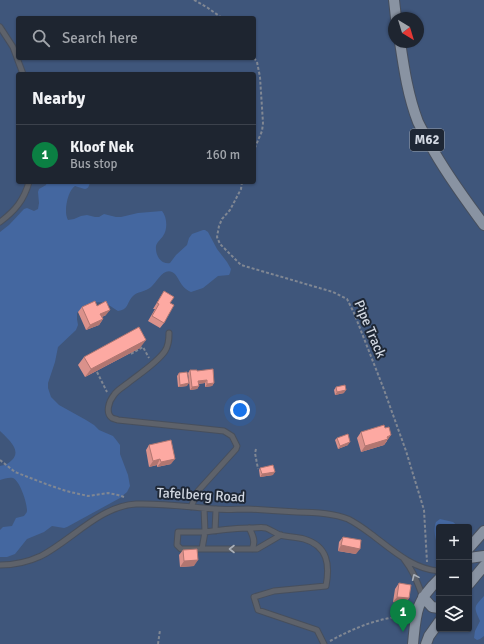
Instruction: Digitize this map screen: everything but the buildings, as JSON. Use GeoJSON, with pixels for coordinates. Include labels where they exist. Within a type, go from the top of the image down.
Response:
{"type":"FeatureCollection","features":[{"type":"Feature","properties":{"kind":"main road"},"geometry":{"type":"LineString","coordinates":[[394,0],[395,12]]}},
{"type":"Feature","properties":{"kind":"main road","name":"M62"},"geometry":{"type":"LineString","coordinates":[[401,48],[403,66],[412,105],[419,124],[436,157],[484,224]]}},
{"type":"Feature","properties":{"kind":"main road"},"geometry":{"type":"LineString","coordinates":[[472,545],[484,531]]}},
{"type":"Feature","properties":{"kind":"main road"},"geometry":{"type":"LineString","coordinates":[[472,558],[484,556]]}},
{"type":"Feature","properties":{"kind":"main road"},"geometry":{"type":"LineString","coordinates":[[472,580],[484,566]]}},
{"type":"Feature","properties":{"kind":"main road"},"geometry":{"type":"LineString","coordinates":[[413,644],[418,606],[423,597],[436,582]]}},
{"type":"Feature","properties":{"kind":"main road"},"geometry":{"type":"LineString","coordinates":[[423,597],[432,607],[436,608]]}},
{"type":"Feature","properties":{"kind":"main road"},"geometry":{"type":"LineString","coordinates":[[426,644],[429,636],[436,626]]}},
{"type":"Feature","properties":{"kind":"lane"},"geometry":{"type":"LineString","coordinates":[[0,27],[13,47],[16,55]]}},
{"type":"Feature","properties":{"kind":"lane"},"geometry":{"type":"LineString","coordinates":[[18,60],[22,72]]}},
{"type":"Feature","properties":{"kind":"lane"},"geometry":{"type":"LineString","coordinates":[[0,222],[10,215],[19,204],[26,192],[28,184]]}},
{"type":"Feature","properties":{"kind":"lane"},"geometry":{"type":"LineString","coordinates":[[169,333],[168,346],[165,352],[114,395],[108,410],[112,418],[118,420],[224,431],[232,436],[236,449],[198,491],[191,507]]}},
{"type":"Feature","properties":{"kind":"lane","name":"Tafelberg Road"},"geometry":{"type":"LineString","coordinates":[[0,565],[30,561],[41,556],[100,516],[120,507],[138,504],[321,513],[341,517],[360,526],[403,558],[421,567],[436,570]]}},
{"type":"Feature","properties":{"kind":"lane"},"geometry":{"type":"LineString","coordinates":[[202,549],[205,532],[204,508]]}},
{"type":"Feature","properties":{"kind":"lane"},"geometry":{"type":"LineString","coordinates":[[215,531],[216,509]]}},
{"type":"Feature","properties":{"kind":"lane"},"geometry":{"type":"LineString","coordinates":[[280,535],[257,549],[181,549],[177,545],[178,532],[205,532],[237,528],[265,528],[280,535],[306,539],[315,543],[324,553],[328,566],[326,586],[274,591],[254,597],[258,610],[317,630],[324,644]]}},
{"type":"Feature","properties":{"kind":"lane"},"geometry":{"type":"LineString","coordinates":[[249,528],[253,536],[254,546],[252,549]]}},
{"type":"Feature","properties":{"kind":"lane","name":"Tafelberg Road"},"geometry":{"type":"LineString","coordinates":[[403,558],[412,569],[423,597]]}},
{"type":"Feature","properties":{"kind":"path"},"geometry":{"type":"LineString","coordinates":[[194,0],[219,16]]}},
{"type":"Feature","properties":{"kind":"path"},"geometry":{"type":"LineString","coordinates":[[256,60],[260,77],[263,123],[262,132],[256,146]]}},
{"type":"Feature","properties":{"kind":"path","name":"Pipe Track"},"geometry":{"type":"LineString","coordinates":[[241,184],[230,210],[222,219],[219,226],[217,237],[220,244],[241,265],[333,292],[347,299],[386,394],[406,451],[424,510],[428,569]]}},
{"type":"Feature","properties":{"kind":"path"},"geometry":{"type":"LineString","coordinates":[[131,354],[143,347],[152,364]]}},
{"type":"Feature","properties":{"kind":"path"},"geometry":{"type":"LineString","coordinates":[[97,372],[111,400]]}},
{"type":"Feature","properties":{"kind":"path"},"geometry":{"type":"LineString","coordinates":[[256,450],[255,453],[258,469]]}},
{"type":"Feature","properties":{"kind":"path"},"geometry":{"type":"LineString","coordinates":[[0,460],[15,472],[66,491],[88,496],[108,493],[126,498]]}},
{"type":"Feature","properties":{"kind":"path"},"geometry":{"type":"LineString","coordinates":[[324,644],[353,629],[376,621],[407,616]]}},
{"type":"Feature","properties":{"kind":"path"},"geometry":{"type":"LineString","coordinates":[[158,644],[160,630]]}},
{"type":"Feature","properties":{"kind":"shaded area"},"geometry":{"type":"Polygon","coordinates":[[[0,0],[484,0],[484,644],[0,644],[0,0]]]}},
{"type":"Feature","properties":{"kind":"shaded area"},"geometry":{"type":"Polygon","coordinates":[[[89,184],[86,189],[75,186],[72,188],[68,196],[66,207],[68,220],[87,215],[99,217],[104,214],[121,217],[138,213],[162,211],[165,216],[166,227],[165,233],[158,242],[156,249],[159,259],[167,263],[170,263],[187,245],[192,234],[205,230],[208,232],[217,249],[231,269],[229,275],[218,276],[203,288],[191,292],[184,287],[172,272],[169,271],[160,276],[149,289],[134,295],[124,309],[118,311],[107,304],[99,302],[87,305],[77,313],[78,325],[76,330],[58,347],[48,388],[51,397],[59,405],[94,425],[99,430],[113,436],[120,445],[120,454],[128,475],[130,486],[127,492],[120,498],[67,527],[52,526],[44,532],[27,539],[15,554],[7,557],[0,557],[0,530],[3,527],[12,526],[16,518],[24,516],[27,510],[23,492],[16,480],[10,478],[0,480],[0,466],[11,461],[15,456],[15,449],[0,431],[0,232],[24,209],[27,208],[34,211],[38,209],[39,189],[46,185],[89,184]]]}},
{"type":"Feature","properties":{"kind":"shaded area"},"geometry":{"type":"Polygon","coordinates":[[[440,519],[455,524],[436,524],[436,538],[435,528],[436,522],[440,519]]]}},
{"type":"Feature","properties":{"kind":"shaded area"},"geometry":{"type":"Polygon","coordinates":[[[484,596],[484,636],[477,640],[474,638],[475,631],[480,621],[476,610],[476,605],[484,596]]]}},
{"type":"Feature","properties":{"kind":"place","name":"Kloof Nek"},"geometry":{"type":"Point","coordinates":[403,632]}}]}
